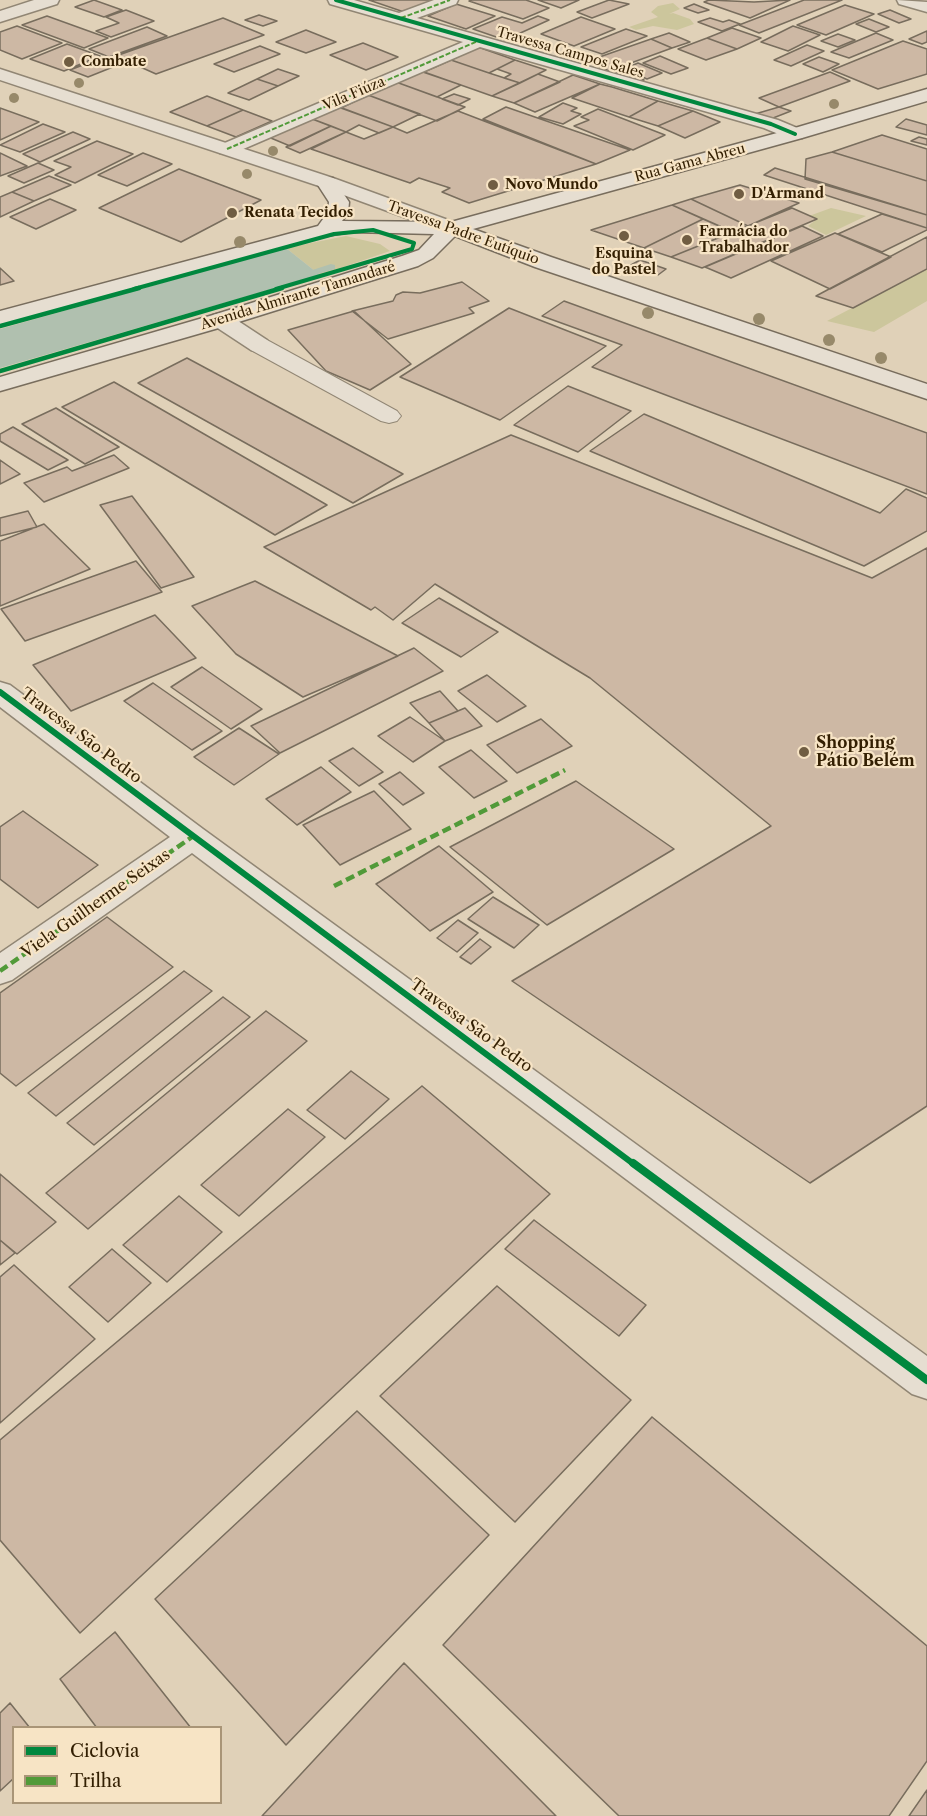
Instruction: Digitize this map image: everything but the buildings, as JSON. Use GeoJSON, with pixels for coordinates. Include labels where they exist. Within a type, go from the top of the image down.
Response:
{"type":"FeatureCollection","features":[{"type":"Feature","properties":{"kind":"street"},"geometry":{"type":"LineString","coordinates":[[0,17],[51,0]]}},
{"type":"Feature","properties":{"kind":"street","name":"Travessa Campos Sales"},"geometry":{"type":"LineString","coordinates":[[336,0],[771,124],[795,134]]}},
{"type":"Feature","properties":{"kind":"street"},"geometry":{"type":"LineString","coordinates":[[401,18],[450,0]]}},
{"type":"Feature","properties":{"kind":"street"},"geometry":{"type":"LineString","coordinates":[[905,0],[927,7]]}},
{"type":"Feature","properties":{"kind":"street","name":"Vila Fiúza"},"geometry":{"type":"LineString","coordinates":[[227,149],[481,40]]}},
{"type":"Feature","properties":{"kind":"street","name":"Travessa Padre Eutíquio"},"geometry":{"type":"LineString","coordinates":[[0,74],[326,182],[543,262],[927,392]]}},
{"type":"Feature","properties":{"kind":"street","name":"Rua Gama Abreu"},"geometry":{"type":"LineString","coordinates":[[452,228],[795,134],[927,95]]}},
{"type":"Feature","properties":{"kind":"street"},"geometry":{"type":"LineString","coordinates":[[326,182],[339,202],[338,213],[326,230]]}},
{"type":"Feature","properties":{"kind":"street"},"geometry":{"type":"LineString","coordinates":[[0,318],[326,230],[351,226],[452,228]]}},
{"type":"Feature","properties":{"kind":"street","name":"Avenida Almirante Tamandaré"},"geometry":{"type":"LineString","coordinates":[[0,384],[221,320],[410,261],[426,254],[452,228]]}},
{"type":"Feature","properties":{"kind":"street"},"geometry":{"type":"LineString","coordinates":[[221,320],[259,345]]}},
{"type":"Feature","properties":{"kind":"street","name":"Travessa São Pedro"},"geometry":{"type":"LineString","coordinates":[[0,692],[192,837],[927,1380]]}},
{"type":"Feature","properties":{"kind":"street","name":"Viela Guilherme Seixas"},"geometry":{"type":"LineString","coordinates":[[0,971],[192,837]]}},
{"type":"Feature","properties":{"kind":"lane"},"geometry":{"type":"LineString","coordinates":[[259,345],[389,416]]}},
{"type":"Feature","properties":{"kind":"shaded area"},"geometry":{"type":"Polygon","coordinates":[[[673,3],[680,9],[669,14],[673,13],[690,19],[694,24],[677,30],[653,26],[636,30],[629,27],[658,17],[651,12],[658,6],[673,3]]]}},
{"type":"Feature","properties":{"kind":"shaded area"},"geometry":{"type":"Polygon","coordinates":[[[831,208],[866,216],[826,235],[808,226],[817,219],[809,216],[831,208]]]}},
{"type":"Feature","properties":{"kind":"shaded area"},"geometry":{"type":"Polygon","coordinates":[[[346,236],[380,244],[390,251],[320,275],[286,248],[346,236]]]}},
{"type":"Feature","properties":{"kind":"shaded area"},"geometry":{"type":"Polygon","coordinates":[[[286,248],[320,275],[0,368],[0,329],[286,248]]]}},
{"type":"Feature","properties":{"kind":"shaded area"},"geometry":{"type":"Polygon","coordinates":[[[927,269],[927,301],[874,332],[827,321],[927,269]]]}},
{"type":"Feature","properties":{"kind":"waterway"},"geometry":{"type":"LineString","coordinates":[[296,277],[331,267]]}},
{"type":"Feature","properties":{"kind":"marked path"},"geometry":{"type":"LineString","coordinates":[[401,18],[450,0]]}},
{"type":"Feature","properties":{"kind":"marked path"},"geometry":{"type":"LineString","coordinates":[[227,149],[478,41]]}},
{"type":"Feature","properties":{"kind":"marked path"},"geometry":{"type":"LineString","coordinates":[[334,886],[565,770]]}},
{"type":"Feature","properties":{"kind":"marked path"},"geometry":{"type":"LineString","coordinates":[[0,971],[192,837]]}},
{"type":"Feature","properties":{"kind":"cycle path"},"geometry":{"type":"LineString","coordinates":[[336,0],[771,124],[795,134]]}},
{"type":"Feature","properties":{"kind":"cycle path"},"geometry":{"type":"LineString","coordinates":[[0,326],[334,234],[373,230],[414,243],[412,249],[0,371]]}},
{"type":"Feature","properties":{"kind":"cycle path"},"geometry":{"type":"LineString","coordinates":[[0,692],[192,837],[927,1380]]}},
{"type":"Feature","properties":{"kind":"place","name":"Combate"},"geometry":{"type":"Point","coordinates":[69,62]}},
{"type":"Feature","properties":{"kind":"place","name":"Novo Mundo"},"geometry":{"type":"Point","coordinates":[493,185]}},
{"type":"Feature","properties":{"kind":"place","name":"D'Armand"},"geometry":{"type":"Point","coordinates":[739,194]}},
{"type":"Feature","properties":{"kind":"place","name":"Renata Tecidos"},"geometry":{"type":"Point","coordinates":[232,213]}},
{"type":"Feature","properties":{"kind":"place","name":"Esquina do Pastel"},"geometry":{"type":"Point","coordinates":[624,236]}},
{"type":"Feature","properties":{"kind":"place","name":"Farmácia do Trabalhador"},"geometry":{"type":"Point","coordinates":[687,240]}},
{"type":"Feature","properties":{"kind":"place","name":"Shopping Pátio Belém"},"geometry":{"type":"Point","coordinates":[804,752]}}]}
